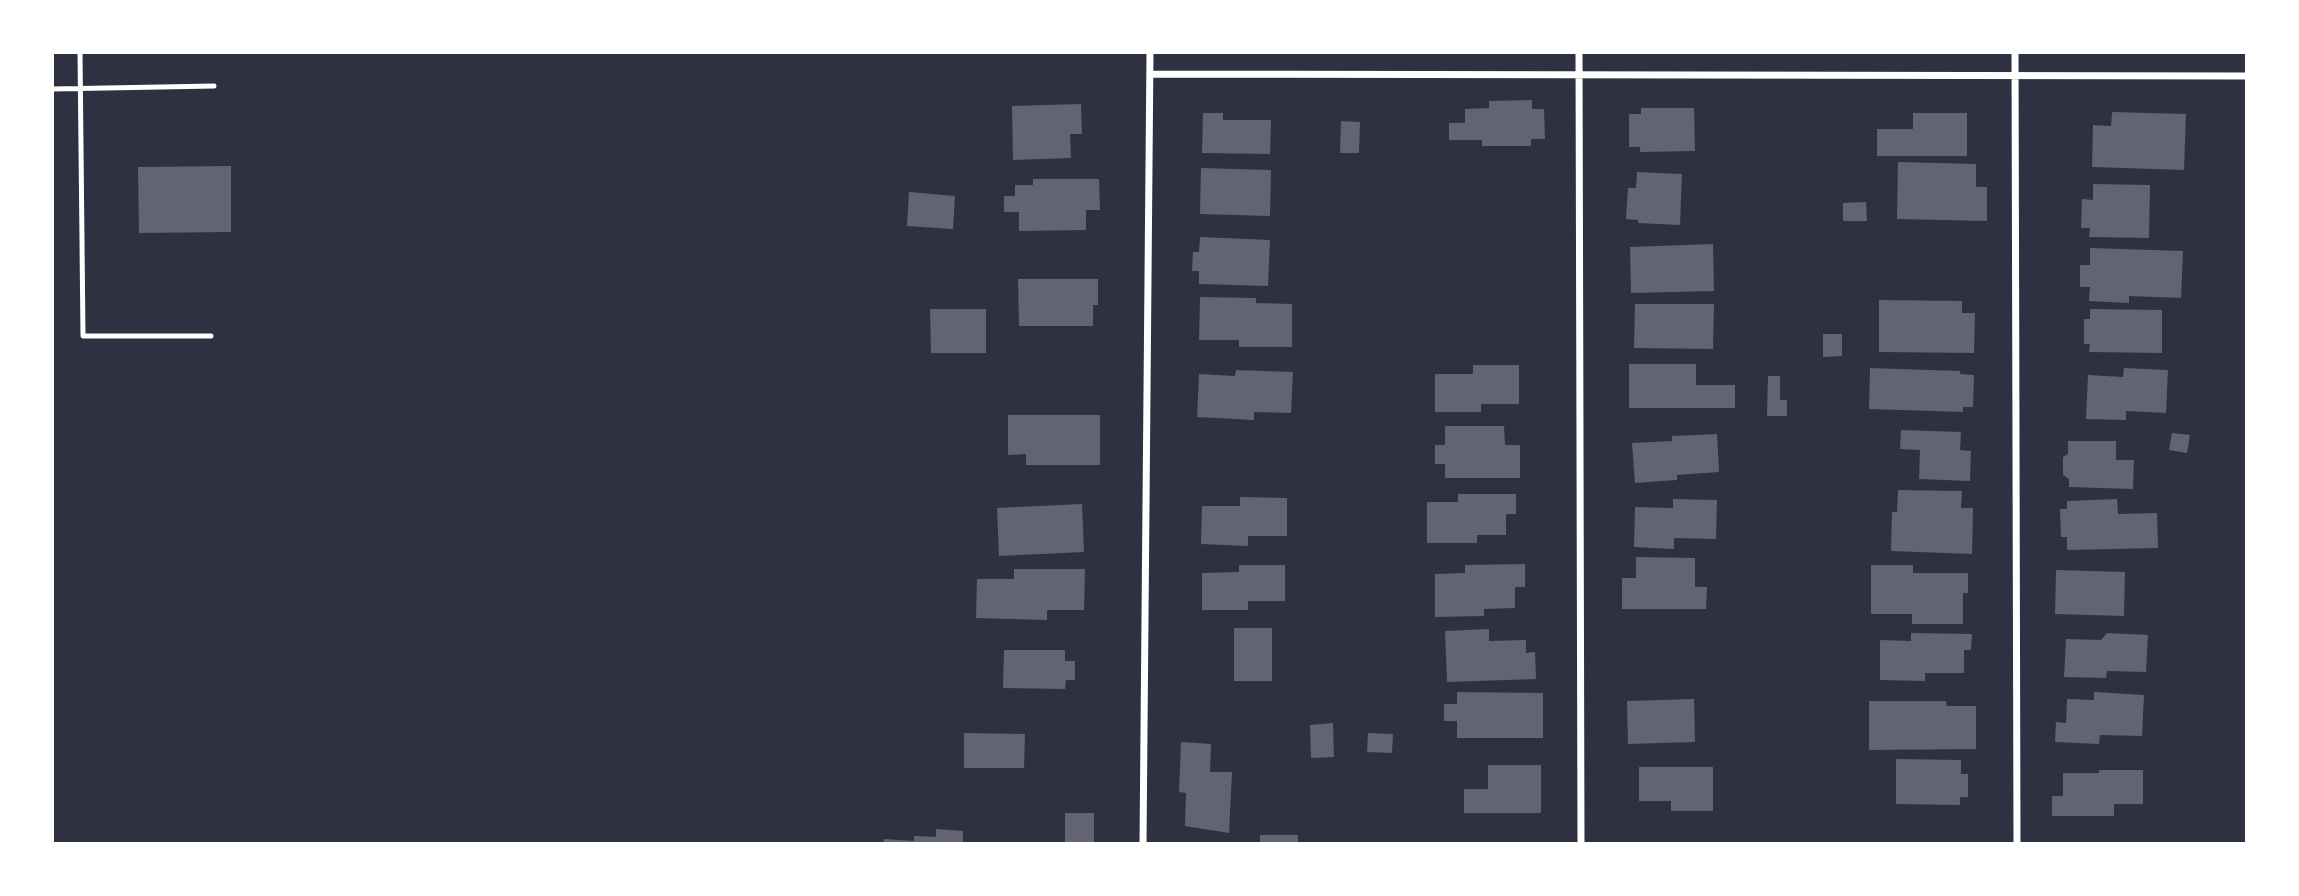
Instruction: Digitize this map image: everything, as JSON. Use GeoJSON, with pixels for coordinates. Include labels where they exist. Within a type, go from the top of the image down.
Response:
{"type":"FeatureCollection","features":[{"type":"Feature","properties":{"kind":"street"},"geometry":{"type":"LineString","coordinates":[[1143,844],[1150,52]]}},
{"type":"Feature","properties":{"kind":"street"},"geometry":{"type":"LineString","coordinates":[[1579,52],[1581,844]]}},
{"type":"Feature","properties":{"kind":"street"},"geometry":{"type":"LineString","coordinates":[[2015,52],[2017,844]]}},
{"type":"Feature","properties":{"kind":"street"},"geometry":{"type":"LineString","coordinates":[[1150,74],[2246,76]]}},
{"type":"Feature","properties":{"kind":"lane"},"geometry":{"type":"LineString","coordinates":[[80,52],[83,336],[211,336]]}},
{"type":"Feature","properties":{"kind":"lane"},"geometry":{"type":"LineString","coordinates":[[52,89],[214,86]]}},
{"type":"Feature","properties":{"kind":"building"},"geometry":{"type":"Polygon","coordinates":[[[1532,100],[1532,109],[1544,109],[1545,139],[1531,139],[1531,146],[1482,146],[1482,140],[1449,140],[1449,123],[1465,123],[1465,109],[1489,108],[1489,101],[1532,100]]]}},
{"type":"Feature","properties":{"kind":"building"},"geometry":{"type":"Polygon","coordinates":[[[1081,104],[1082,134],[1070,134],[1071,158],[1013,160],[1012,106],[1081,104]]]}},
{"type":"Feature","properties":{"kind":"building"},"geometry":{"type":"Polygon","coordinates":[[[1641,108],[1694,108],[1695,151],[1640,152],[1640,147],[1629,147],[1629,114],[1641,114],[1641,108]]]}},
{"type":"Feature","properties":{"kind":"building"},"geometry":{"type":"Polygon","coordinates":[[[2112,112],[2186,114],[2184,170],[2092,167],[2093,125],[2111,126],[2112,112]]]}},
{"type":"Feature","properties":{"kind":"building"},"geometry":{"type":"Polygon","coordinates":[[[1203,113],[1223,113],[1223,120],[1271,120],[1270,154],[1202,153],[1203,113]]]}},
{"type":"Feature","properties":{"kind":"building"},"geometry":{"type":"Polygon","coordinates":[[[1913,113],[1967,113],[1967,156],[1877,156],[1877,129],[1913,129],[1913,113]]]}},
{"type":"Feature","properties":{"kind":"building"},"geometry":{"type":"Polygon","coordinates":[[[1341,121],[1360,122],[1359,153],[1340,153],[1341,121]]]}},
{"type":"Feature","properties":{"kind":"building"},"geometry":{"type":"Polygon","coordinates":[[[1898,162],[1976,164],[1976,187],[1987,187],[1987,221],[1897,219],[1898,162]]]}},
{"type":"Feature","properties":{"kind":"building"},"geometry":{"type":"Polygon","coordinates":[[[231,166],[231,232],[139,233],[138,167],[231,166]]]}},
{"type":"Feature","properties":{"kind":"building"},"geometry":{"type":"Polygon","coordinates":[[[1201,168],[1271,170],[1270,216],[1200,214],[1201,168]]]}},
{"type":"Feature","properties":{"kind":"building"},"geometry":{"type":"Polygon","coordinates":[[[1637,172],[1682,174],[1680,225],[1638,223],[1638,220],[1626,219],[1628,188],[1636,188],[1637,172]]]}},
{"type":"Feature","properties":{"kind":"building"},"geometry":{"type":"Polygon","coordinates":[[[1033,179],[1099,179],[1100,210],[1086,210],[1086,230],[1019,231],[1019,212],[1004,212],[1004,196],[1015,196],[1015,185],[1033,185],[1033,179]]]}},
{"type":"Feature","properties":{"kind":"building"},"geometry":{"type":"Polygon","coordinates":[[[2093,184],[2150,185],[2149,238],[2089,237],[2090,228],[2081,228],[2082,199],[2093,200],[2093,184]]]}},
{"type":"Feature","properties":{"kind":"building"},"geometry":{"type":"Polygon","coordinates":[[[909,192],[955,196],[953,229],[907,226],[909,192]]]}},
{"type":"Feature","properties":{"kind":"building"},"geometry":{"type":"Polygon","coordinates":[[[1866,202],[1867,221],[1843,221],[1843,203],[1866,202]]]}},
{"type":"Feature","properties":{"kind":"building"},"geometry":{"type":"Polygon","coordinates":[[[1200,237],[1270,240],[1268,286],[1199,284],[1199,271],[1192,271],[1193,252],[1199,252],[1200,237]]]}},
{"type":"Feature","properties":{"kind":"building"},"geometry":{"type":"Polygon","coordinates":[[[1713,244],[1714,291],[1631,293],[1630,247],[1713,244]]]}},
{"type":"Feature","properties":{"kind":"building"},"geometry":{"type":"Polygon","coordinates":[[[2090,248],[2183,251],[2181,298],[2129,296],[2129,303],[2089,301],[2090,287],[2080,287],[2080,265],[2090,265],[2090,248]]]}},
{"type":"Feature","properties":{"kind":"building"},"geometry":{"type":"Polygon","coordinates":[[[1018,279],[1098,279],[1098,305],[1093,305],[1093,326],[1019,326],[1018,279]]]}},
{"type":"Feature","properties":{"kind":"building"},"geometry":{"type":"Polygon","coordinates":[[[1200,297],[1256,298],[1256,303],[1292,304],[1292,347],[1239,347],[1239,340],[1199,340],[1200,297]]]}},
{"type":"Feature","properties":{"kind":"building"},"geometry":{"type":"Polygon","coordinates":[[[1879,300],[1962,301],[1962,313],[1975,313],[1974,353],[1879,352],[1879,300]]]}},
{"type":"Feature","properties":{"kind":"building"},"geometry":{"type":"Polygon","coordinates":[[[1635,304],[1714,304],[1713,349],[1634,348],[1635,304]]]}},
{"type":"Feature","properties":{"kind":"building"},"geometry":{"type":"Polygon","coordinates":[[[930,309],[986,309],[986,353],[931,353],[930,309]]]}},
{"type":"Feature","properties":{"kind":"building"},"geometry":{"type":"Polygon","coordinates":[[[2090,309],[2162,310],[2162,353],[2089,352],[2090,344],[2084,344],[2084,319],[2090,319],[2090,309]]]}},
{"type":"Feature","properties":{"kind":"building"},"geometry":{"type":"Polygon","coordinates":[[[1823,334],[1842,334],[1842,356],[1823,357],[1823,334]]]}},
{"type":"Feature","properties":{"kind":"building"},"geometry":{"type":"Polygon","coordinates":[[[1629,364],[1696,364],[1696,385],[1735,385],[1735,408],[1629,408],[1629,364]]]}},
{"type":"Feature","properties":{"kind":"building"},"geometry":{"type":"Polygon","coordinates":[[[1473,365],[1519,365],[1519,404],[1481,404],[1481,412],[1435,412],[1435,374],[1473,374],[1473,365]]]}},
{"type":"Feature","properties":{"kind":"building"},"geometry":{"type":"Polygon","coordinates":[[[1870,368],[1960,371],[1960,374],[1974,375],[1973,407],[1963,407],[1963,412],[1869,409],[1870,368]]]}},
{"type":"Feature","properties":{"kind":"building"},"geometry":{"type":"Polygon","coordinates":[[[2124,368],[2168,370],[2166,413],[2126,411],[2126,420],[2086,419],[2088,375],[2123,377],[2124,368]]]}},
{"type":"Feature","properties":{"kind":"building"},"geometry":{"type":"Polygon","coordinates":[[[1236,370],[1293,372],[1291,413],[1254,412],[1254,420],[1197,417],[1199,374],[1235,376],[1236,370]]]}},
{"type":"Feature","properties":{"kind":"building"},"geometry":{"type":"Polygon","coordinates":[[[1768,376],[1780,376],[1780,400],[1787,400],[1787,416],[1767,416],[1768,376]]]}},
{"type":"Feature","properties":{"kind":"building"},"geometry":{"type":"Polygon","coordinates":[[[1008,415],[1100,415],[1100,465],[1026,465],[1026,454],[1008,455],[1008,415]]]}},
{"type":"Feature","properties":{"kind":"building"},"geometry":{"type":"Polygon","coordinates":[[[1445,426],[1504,426],[1505,445],[1520,445],[1520,478],[1445,478],[1445,464],[1435,464],[1435,445],[1445,445],[1445,426]]]}},
{"type":"Feature","properties":{"kind":"building"},"geometry":{"type":"Polygon","coordinates":[[[1901,430],[1961,432],[1960,450],[1971,451],[1970,481],[1919,479],[1920,450],[1900,449],[1901,430]]]}},
{"type":"Feature","properties":{"kind":"building"},"geometry":{"type":"Polygon","coordinates":[[[2172,433],[2190,435],[2187,453],[2169,450],[2172,433]]]}},
{"type":"Feature","properties":{"kind":"building"},"geometry":{"type":"Polygon","coordinates":[[[1717,434],[1719,472],[1677,475],[1677,480],[1635,483],[1632,443],[1672,441],[1672,436],[1717,434]]]}},
{"type":"Feature","properties":{"kind":"building"},"geometry":{"type":"Polygon","coordinates":[[[2068,441],[2116,441],[2116,460],[2134,460],[2133,489],[2069,487],[2069,479],[2063,475],[2063,457],[2068,454],[2068,441]]]}},
{"type":"Feature","properties":{"kind":"building"},"geometry":{"type":"Polygon","coordinates":[[[1898,490],[1962,491],[1961,508],[1973,508],[1972,554],[1891,551],[1892,512],[1897,512],[1898,490]]]}},
{"type":"Feature","properties":{"kind":"building"},"geometry":{"type":"Polygon","coordinates":[[[1458,494],[1516,494],[1516,514],[1506,514],[1506,535],[1477,535],[1477,543],[1427,543],[1427,502],[1458,502],[1458,494]]]}},
{"type":"Feature","properties":{"kind":"building"},"geometry":{"type":"Polygon","coordinates":[[[1240,497],[1287,498],[1287,536],[1248,536],[1248,546],[1201,544],[1202,506],[1240,506],[1240,497]]]}},
{"type":"Feature","properties":{"kind":"building"},"geometry":{"type":"Polygon","coordinates":[[[1673,499],[1717,500],[1716,539],[1674,538],[1674,549],[1634,547],[1635,507],[1673,508],[1673,499]]]}},
{"type":"Feature","properties":{"kind":"building"},"geometry":{"type":"Polygon","coordinates":[[[2117,499],[2118,514],[2157,513],[2158,548],[2067,550],[2067,537],[2061,537],[2060,509],[2067,509],[2067,501],[2117,499]]]}},
{"type":"Feature","properties":{"kind":"building"},"geometry":{"type":"Polygon","coordinates":[[[1082,504],[1084,552],[999,556],[997,508],[1082,504]]]}},
{"type":"Feature","properties":{"kind":"building"},"geometry":{"type":"Polygon","coordinates":[[[1636,557],[1695,558],[1695,587],[1707,587],[1706,609],[1622,609],[1622,578],[1636,578],[1636,557]]]}},
{"type":"Feature","properties":{"kind":"building"},"geometry":{"type":"Polygon","coordinates":[[[1525,564],[1525,587],[1515,587],[1515,608],[1484,609],[1484,616],[1435,617],[1435,574],[1465,573],[1465,565],[1525,564]]]}},
{"type":"Feature","properties":{"kind":"building"},"geometry":{"type":"Polygon","coordinates":[[[1239,565],[1285,565],[1285,601],[1248,601],[1248,610],[1202,610],[1202,573],[1239,572],[1239,565]]]}},
{"type":"Feature","properties":{"kind":"building"},"geometry":{"type":"Polygon","coordinates":[[[1871,565],[1913,565],[1913,573],[1968,573],[1968,593],[1963,593],[1963,624],[1912,624],[1912,614],[1871,614],[1871,565]]]}},
{"type":"Feature","properties":{"kind":"building"},"geometry":{"type":"Polygon","coordinates":[[[1014,569],[1085,569],[1084,610],[1047,610],[1047,620],[976,618],[977,579],[1014,579],[1014,569]]]}},
{"type":"Feature","properties":{"kind":"building"},"geometry":{"type":"Polygon","coordinates":[[[2056,570],[2125,572],[2124,616],[2055,614],[2056,570]]]}},
{"type":"Feature","properties":{"kind":"building"},"geometry":{"type":"Polygon","coordinates":[[[1234,628],[1272,628],[1272,681],[1234,681],[1234,628]]]}},
{"type":"Feature","properties":{"kind":"building"},"geometry":{"type":"Polygon","coordinates":[[[1489,629],[1489,641],[1526,640],[1526,653],[1535,652],[1536,679],[1447,682],[1445,631],[1489,629]]]}},
{"type":"Feature","properties":{"kind":"building"},"geometry":{"type":"Polygon","coordinates":[[[1911,633],[1972,634],[1971,650],[1964,650],[1964,673],[1925,673],[1925,681],[1880,680],[1880,640],[1911,641],[1911,633]]]}},
{"type":"Feature","properties":{"kind":"building"},"geometry":{"type":"Polygon","coordinates":[[[2107,633],[2148,635],[2146,672],[2107,671],[2106,678],[2064,677],[2066,639],[2101,640],[2107,633]]]}},
{"type":"Feature","properties":{"kind":"building"},"geometry":{"type":"Polygon","coordinates":[[[1004,650],[1065,650],[1065,661],[1075,661],[1075,680],[1066,680],[1065,689],[1003,688],[1004,650]]]}},
{"type":"Feature","properties":{"kind":"building"},"geometry":{"type":"Polygon","coordinates":[[[1457,692],[1543,693],[1543,738],[1457,738],[1457,721],[1444,721],[1444,704],[1457,704],[1457,692]]]}},
{"type":"Feature","properties":{"kind":"building"},"geometry":{"type":"Polygon","coordinates":[[[2094,692],[2144,695],[2142,736],[2100,735],[2099,744],[2055,742],[2056,722],[2066,723],[2067,699],[2094,700],[2094,692]]]}},
{"type":"Feature","properties":{"kind":"building"},"geometry":{"type":"Polygon","coordinates":[[[1694,699],[1695,742],[1628,744],[1627,701],[1694,699]]]}},
{"type":"Feature","properties":{"kind":"building"},"geometry":{"type":"Polygon","coordinates":[[[1869,701],[1946,701],[1947,706],[1976,706],[1976,749],[1869,750],[1869,701]]]}},
{"type":"Feature","properties":{"kind":"building"},"geometry":{"type":"Polygon","coordinates":[[[1333,723],[1334,757],[1311,758],[1310,725],[1333,723]]]}},
{"type":"Feature","properties":{"kind":"building"},"geometry":{"type":"Polygon","coordinates":[[[964,733],[1025,734],[1024,768],[964,768],[964,733]]]}},
{"type":"Feature","properties":{"kind":"building"},"geometry":{"type":"Polygon","coordinates":[[[1368,733],[1393,734],[1392,753],[1367,752],[1368,733]]]}},
{"type":"Feature","properties":{"kind":"building"},"geometry":{"type":"Polygon","coordinates":[[[1181,742],[1211,744],[1210,772],[1232,772],[1229,833],[1185,826],[1186,793],[1179,792],[1181,742]]]}},
{"type":"Feature","properties":{"kind":"building"},"geometry":{"type":"Polygon","coordinates":[[[1896,759],[1961,760],[1961,774],[1968,774],[1968,797],[1960,797],[1960,805],[1896,804],[1896,759]]]}},
{"type":"Feature","properties":{"kind":"building"},"geometry":{"type":"Polygon","coordinates":[[[1488,765],[1541,765],[1541,813],[1464,813],[1464,789],[1488,789],[1488,765]]]}},
{"type":"Feature","properties":{"kind":"building"},"geometry":{"type":"Polygon","coordinates":[[[1639,767],[1713,767],[1713,811],[1671,811],[1671,801],[1639,801],[1639,767]]]}},
{"type":"Feature","properties":{"kind":"building"},"geometry":{"type":"Polygon","coordinates":[[[2099,770],[2143,770],[2143,804],[2114,804],[2114,816],[2052,816],[2052,796],[2063,796],[2063,773],[2099,773],[2099,770]]]}},
{"type":"Feature","properties":{"kind":"building"},"geometry":{"type":"Polygon","coordinates":[[[1065,813],[1094,813],[1094,844],[1065,844],[1065,813]]]}},
{"type":"Feature","properties":{"kind":"building"},"geometry":{"type":"Polygon","coordinates":[[[936,829],[963,831],[963,844],[883,844],[884,839],[914,841],[914,836],[936,837],[936,829]]]}},
{"type":"Feature","properties":{"kind":"building"},"geometry":{"type":"Polygon","coordinates":[[[1260,835],[1298,835],[1298,844],[1260,844],[1260,835]]]}}]}
